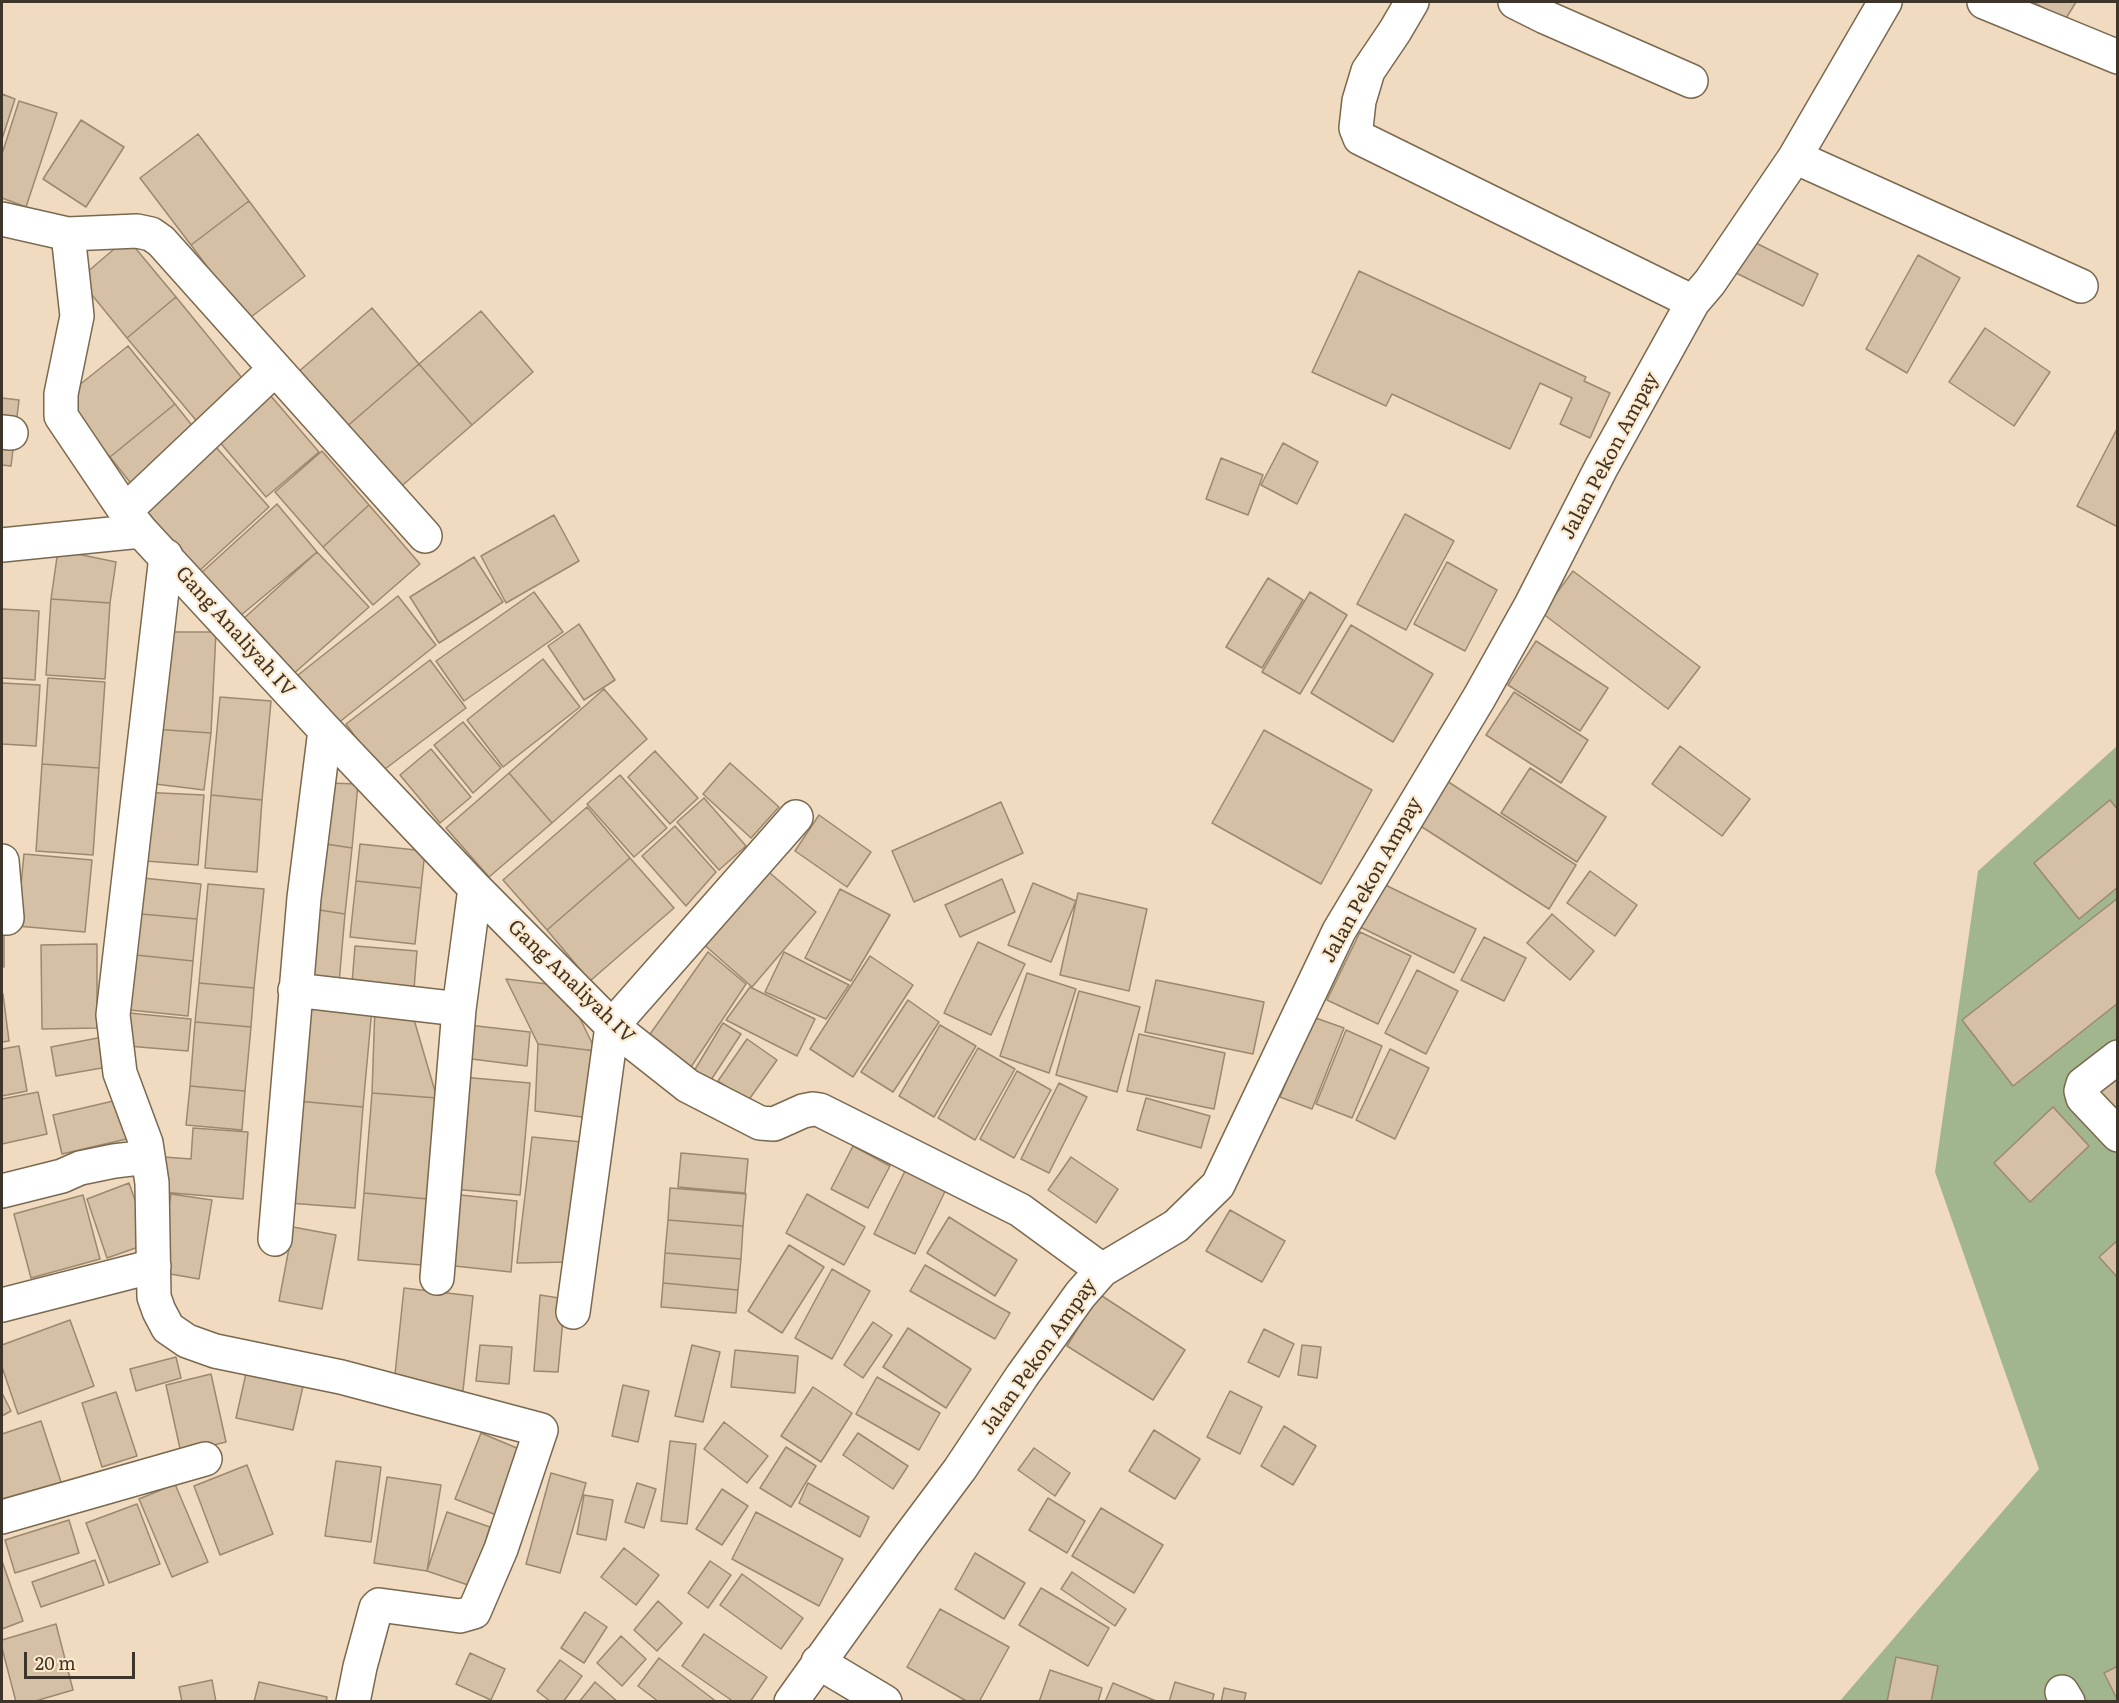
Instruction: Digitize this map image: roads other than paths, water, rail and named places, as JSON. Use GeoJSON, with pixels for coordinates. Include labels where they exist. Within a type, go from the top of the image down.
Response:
{"type":"FeatureCollection","features":[{"type":"Feature","properties":{"kind":"street"},"geometry":{"type":"LineString","coordinates":[[1412,2],[1368,70],[1359,101],[1356,128],[1360,138],[1693,302]]}},
{"type":"Feature","properties":{"kind":"street"},"geometry":{"type":"LineString","coordinates":[[1515,2],[1691,81]]}},
{"type":"Feature","properties":{"kind":"street","name":"Jalan Pekon Ampay"},"geometry":{"type":"LineString","coordinates":[[791,1701],[960,1469],[1080,1295],[1102,1270],[1176,1226],[1218,1185],[1340,931],[1479,698],[1531,605],[1601,468],[1693,302],[1710,282],[1794,157],[1885,2]]}},
{"type":"Feature","properties":{"kind":"street"},"geometry":{"type":"LineString","coordinates":[[1984,2],[2118,57]]}},
{"type":"Feature","properties":{"kind":"street"},"geometry":{"type":"LineString","coordinates":[[1794,157],[2081,286]]}},
{"type":"Feature","properties":{"kind":"street"},"geometry":{"type":"LineString","coordinates":[[2,219],[68,234],[137,231],[151,234],[161,241],[425,537]]}},
{"type":"Feature","properties":{"kind":"street","name":"Gang Analiyah IV"},"geometry":{"type":"LineString","coordinates":[[68,234],[77,316],[62,394],[61,416],[133,521],[325,730],[475,888],[612,1026],[688,1086],[760,1123],[774,1124],[803,1112],[813,1109],[820,1110],[1020,1210],[1102,1270]]}},
{"type":"Feature","properties":{"kind":"street"},"geometry":{"type":"LineString","coordinates":[[2,545],[133,521],[275,369]]}},
{"type":"Feature","properties":{"kind":"street"},"geometry":{"type":"LineString","coordinates":[[166,556],[113,1015],[120,1073],[146,1143],[152,1183],[154,1297],[159,1311],[168,1328],[187,1341],[215,1351],[341,1377],[541,1430],[501,1550],[474,1612],[460,1616],[379,1605],[376,1608],[360,1667],[353,1701]]}},
{"type":"Feature","properties":{"kind":"street"},"geometry":{"type":"LineString","coordinates":[[275,1239],[304,898],[325,730]]}},
{"type":"Feature","properties":{"kind":"street"},"geometry":{"type":"LineString","coordinates":[[573,1312],[612,1026],[796,817]]}},
{"type":"Feature","properties":{"kind":"street"},"geometry":{"type":"LineString","coordinates":[[2,861],[7,918],[2,918]]}},
{"type":"Feature","properties":{"kind":"street"},"geometry":{"type":"LineString","coordinates":[[437,1278],[459,1009],[475,888]]}},
{"type":"Feature","properties":{"kind":"street"},"geometry":{"type":"LineString","coordinates":[[295,990],[459,1009]]}},
{"type":"Feature","properties":{"kind":"street"},"geometry":{"type":"LineString","coordinates":[[2118,1057],[2083,1084],[2081,1090],[2083,1098],[2118,1135]]}},
{"type":"Feature","properties":{"kind":"street"},"geometry":{"type":"LineString","coordinates":[[2,1191],[62,1176],[81,1168],[148,1157]]}},
{"type":"Feature","properties":{"kind":"street"},"geometry":{"type":"LineString","coordinates":[[2,1305],[154,1266]]}},
{"type":"Feature","properties":{"kind":"street"},"geometry":{"type":"LineString","coordinates":[[2,1517],[205,1459]]}},
{"type":"Feature","properties":{"kind":"street"},"geometry":{"type":"LineString","coordinates":[[818,1662],[885,1701]]}}]}
